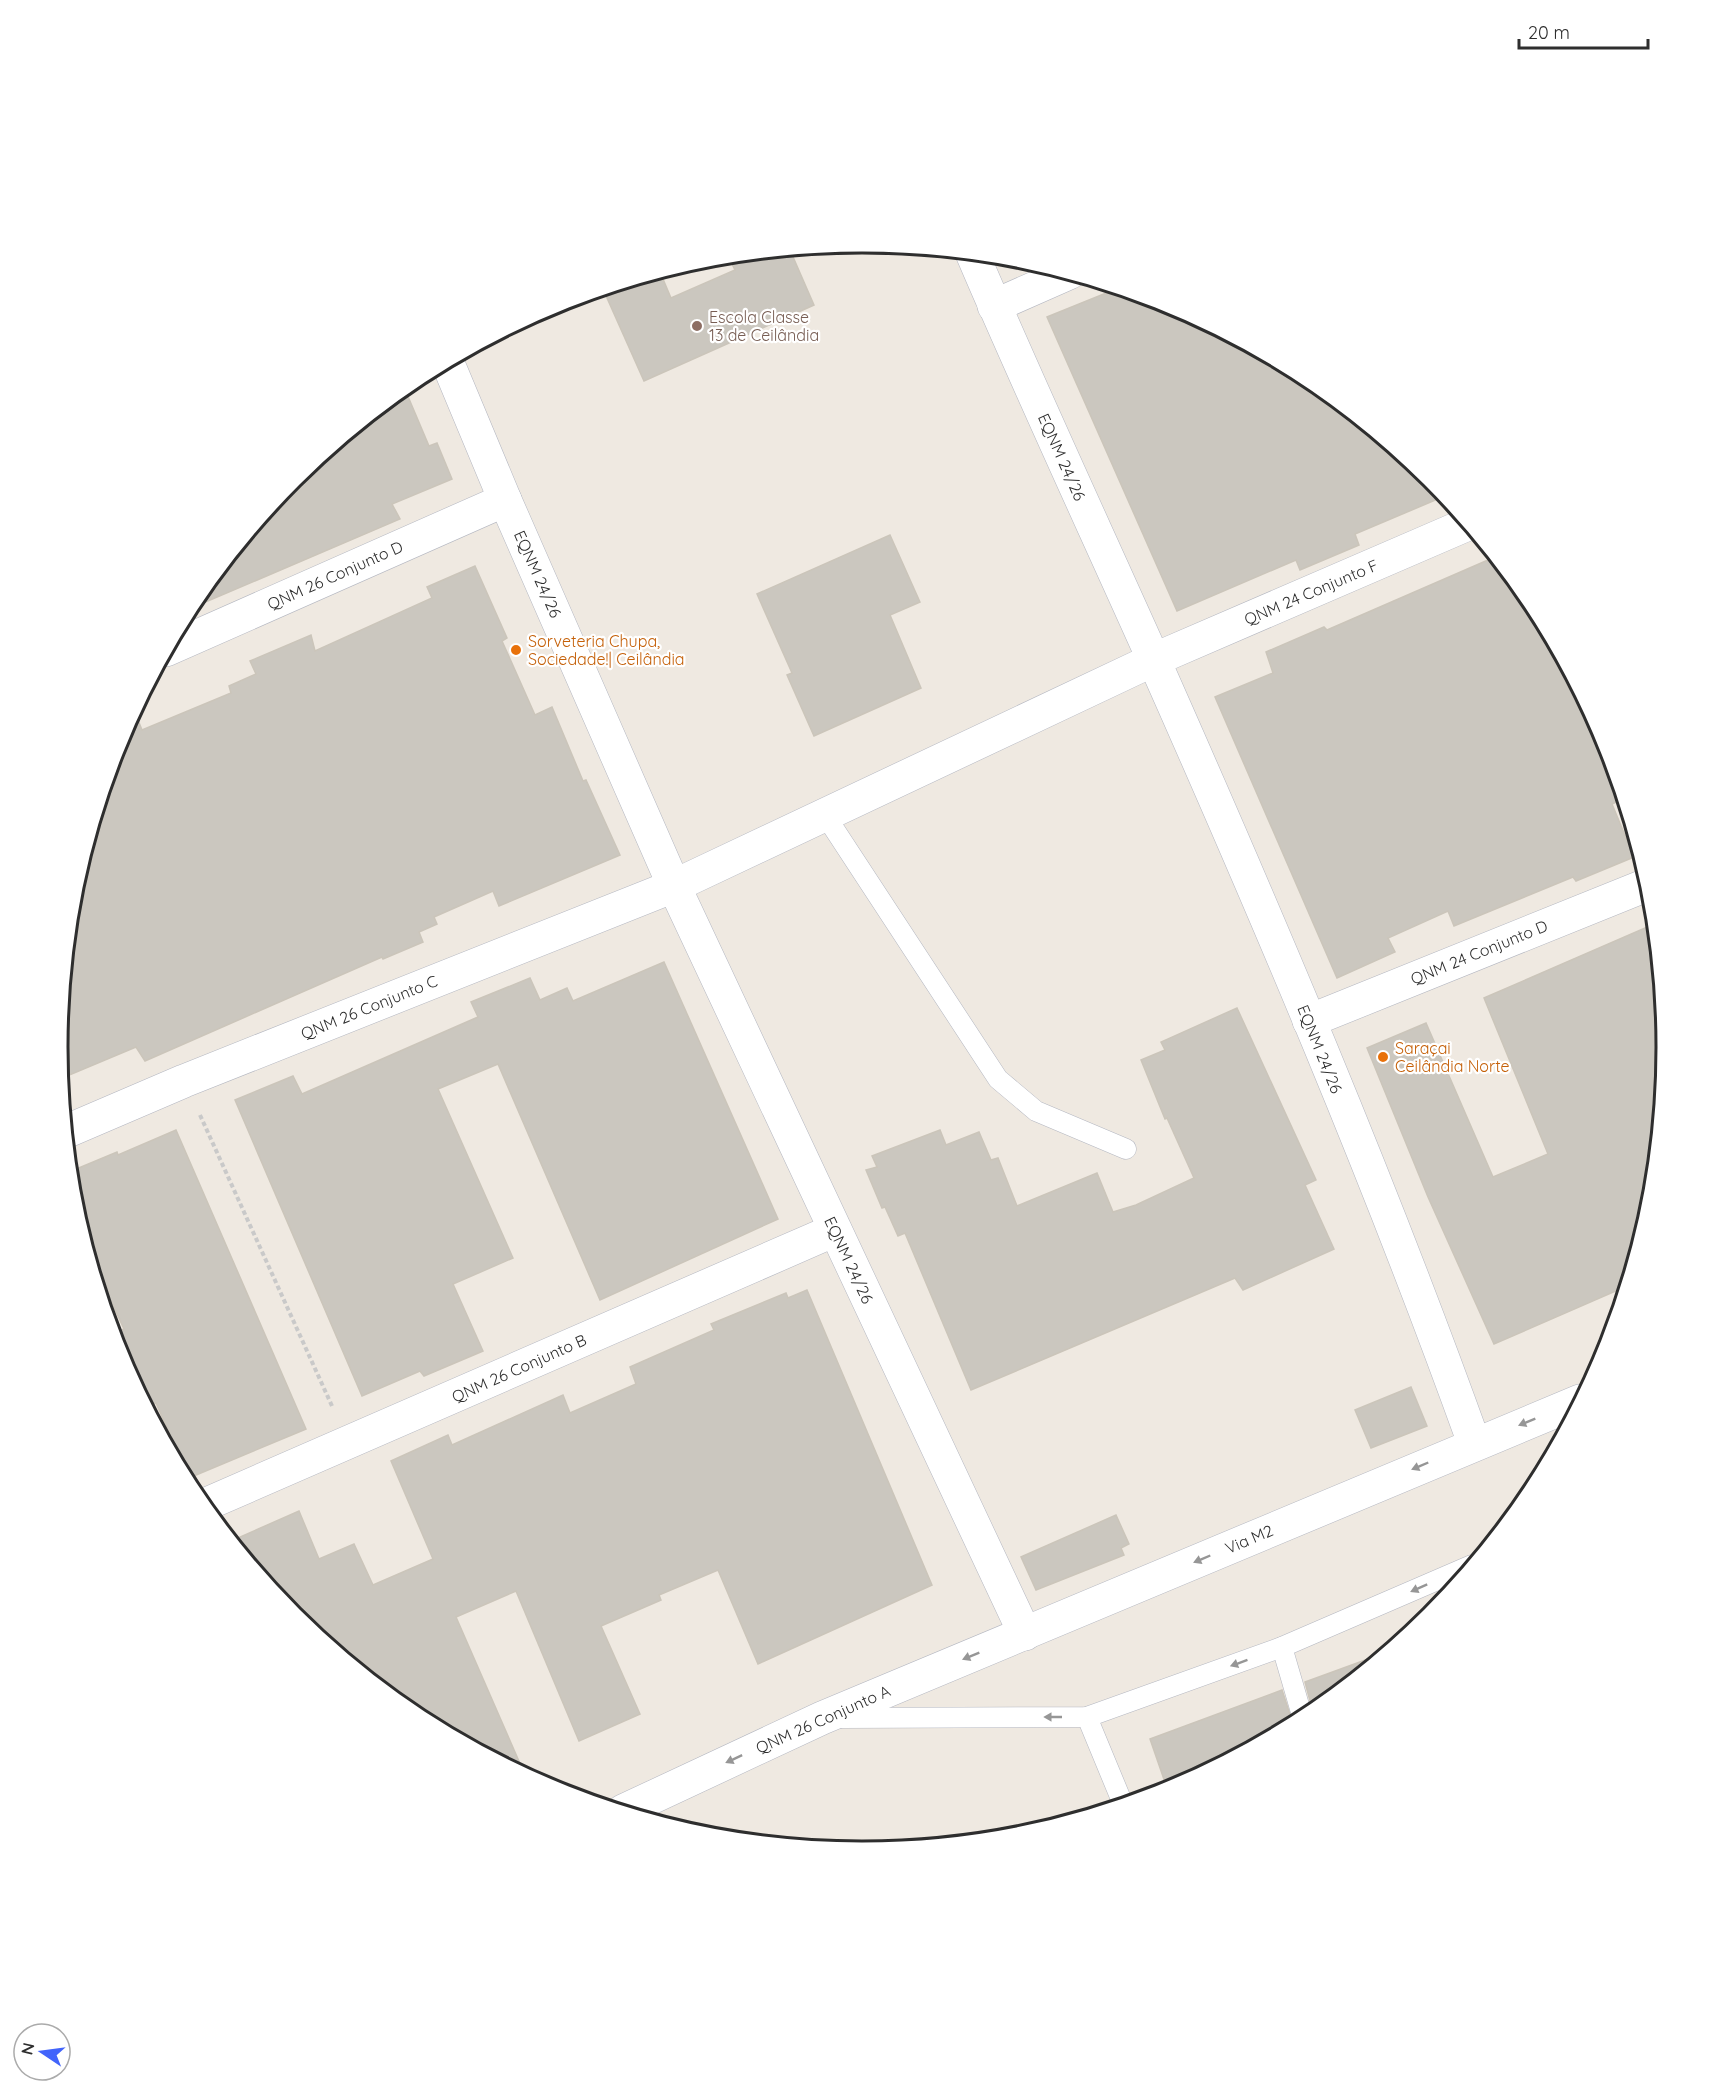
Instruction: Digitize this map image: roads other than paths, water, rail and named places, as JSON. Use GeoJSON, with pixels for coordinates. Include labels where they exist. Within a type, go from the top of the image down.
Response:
{"type":"FeatureCollection","features":[{"type":"Feature","properties":{"kind":"street","name":"EQNM 24/26"},"geometry":{"type":"LineString","coordinates":[[976,262],[1153,660],[1309,1021],[1425,1307],[1474,1443]]}},
{"type":"Feature","properties":{"kind":"street"},"geometry":{"type":"LineString","coordinates":[[994,306],[1058,278]]}},
{"type":"Feature","properties":{"kind":"street","name":"EQNM 24/26"},"geometry":{"type":"LineString","coordinates":[[450,368],[505,500],[674,886],[1025,1634]]}},
{"type":"Feature","properties":{"kind":"street","name":"QNM 26 Conjunto D"},"geometry":{"type":"LineString","coordinates":[[177,645],[505,500]]}},
{"type":"Feature","properties":{"kind":"street","name":"QNM 24 Conjunto F"},"geometry":{"type":"LineString","coordinates":[[1153,660],[1461,527]]}},
{"type":"Feature","properties":{"kind":"street"},"geometry":{"type":"LineString","coordinates":[[674,886],[1153,660]]}},
{"type":"Feature","properties":{"kind":"street","name":"QNM 26 Conjunto C"},"geometry":{"type":"LineString","coordinates":[[72,1129],[184,1081],[674,886]]}},
{"type":"Feature","properties":{"kind":"street","name":"QNM 24 Conjunto D"},"geometry":{"type":"LineString","coordinates":[[1309,1021],[1639,888]]}},
{"type":"Feature","properties":{"kind":"street","name":"QNM 26 Conjunto B"},"geometry":{"type":"LineString","coordinates":[[211,1502],[835,1230]]}},
{"type":"Feature","properties":{"kind":"street","name":"Via M2"},"geometry":{"type":"LineString","coordinates":[[1025,1634],[1474,1443],[1570,1405]]}},
{"type":"Feature","properties":{"kind":"street","name":"QNM 26 Conjunto A"},"geometry":{"type":"LineString","coordinates":[[632,1807],[822,1718],[1025,1634]]}},
{"type":"Feature","properties":{"kind":"lane"},"geometry":{"type":"LineString","coordinates":[[825,815],[998,1079],[1036,1112],[1126,1149]]}},
{"type":"Feature","properties":{"kind":"lane"},"geometry":{"type":"LineString","coordinates":[[822,1718],[1087,1717],[1282,1647],[1459,1570]]}},
{"type":"Feature","properties":{"kind":"lane"},"geometry":{"type":"LineString","coordinates":[[1282,1647],[1300,1709]]}},
{"type":"Feature","properties":{"kind":"lane"},"geometry":{"type":"LineString","coordinates":[[1087,1717],[1120,1798]]}},
{"type":"Feature","properties":{"kind":"place","name":"Escola Classe 13 de Ceilândia"},"geometry":{"type":"Point","coordinates":[697,326]}},
{"type":"Feature","properties":{"kind":"place","name":"Sorveteria Chupa, Sociedade!| Ceilândia"},"geometry":{"type":"Point","coordinates":[516,650]}},
{"type":"Feature","properties":{"kind":"place","name":"Saraçai Ceilândia Norte"},"geometry":{"type":"Point","coordinates":[1383,1057]}}]}
